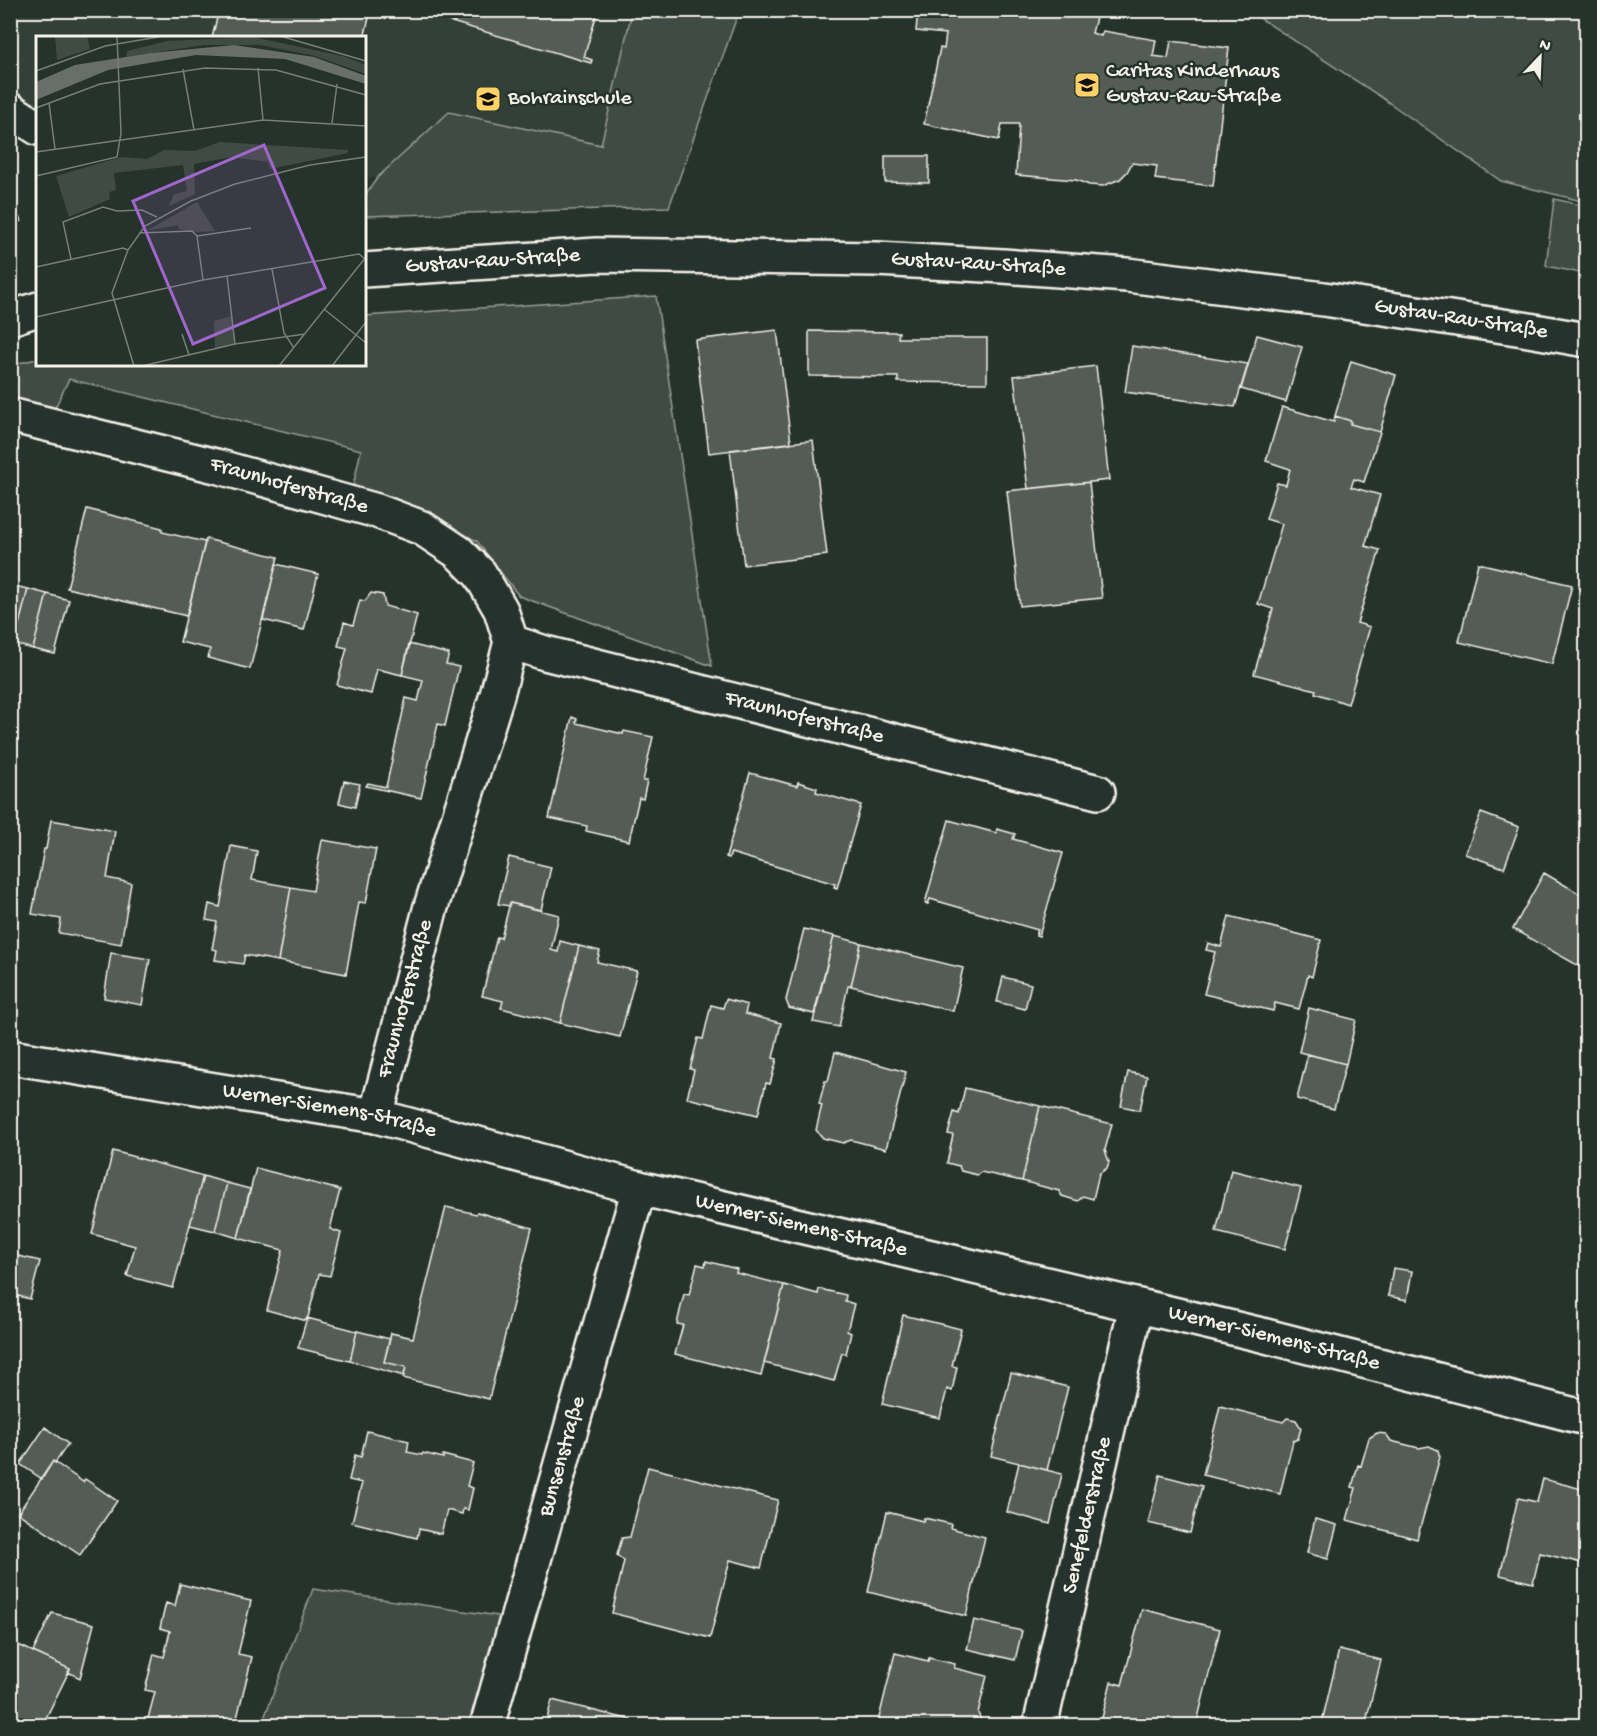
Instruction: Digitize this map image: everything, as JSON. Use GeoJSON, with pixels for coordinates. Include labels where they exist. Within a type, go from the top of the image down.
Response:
{"type":"FeatureCollection","features":[{"type":"Feature","properties":{"kind":"street"},"geometry":{"type":"LineString","coordinates":[[10,110],[36,127]]}},
{"type":"Feature","properties":{"kind":"street","name":"Gustav-Rau-Straße"},"geometry":{"type":"LineString","coordinates":[[366,270],[597,255],[832,258],[1003,266],[1127,275],[1324,299],[1587,340]]}},
{"type":"Feature","properties":{"kind":"street"},"geometry":{"type":"LineString","coordinates":[[10,318],[36,310]]}},
{"type":"Feature","properties":{"kind":"street","name":"Fraunhoferstraße"},"geometry":{"type":"LineString","coordinates":[[10,415],[216,466],[377,511],[422,528],[458,552],[480,574],[501,610],[511,642],[497,695],[430,910],[376,1116]]}},
{"type":"Feature","properties":{"kind":"street","name":"Fraunhoferstraße"},"geometry":{"type":"LineString","coordinates":[[511,642],[557,656],[1098,792]]}},
{"type":"Feature","properties":{"kind":"street","name":"Werner-Siemens-Straße"},"geometry":{"type":"LineString","coordinates":[[10,1057],[376,1116],[639,1188],[1262,1335],[1587,1418]]}},
{"type":"Feature","properties":{"kind":"street","name":"Bunsenstraße"},"geometry":{"type":"LineString","coordinates":[[487,1725],[639,1188]]}},
{"type":"Feature","properties":{"kind":"street","name":"Senefelderstraße"},"geometry":{"type":"LineString","coordinates":[[1040,1725],[1136,1306]]}},
{"type":"Feature","properties":{"kind":"shaded area","name":"Bohrainschule"},"geometry":{"type":"Polygon","coordinates":[[[10,11],[631,11],[600,145],[449,112],[378,177],[366,179],[366,36],[36,36],[36,105],[11,92],[10,11]]]}},
{"type":"Feature","properties":{"kind":"shaded area"},"geometry":{"type":"Polygon","coordinates":[[[632,11],[739,11],[669,207],[366,216],[366,194],[378,177],[449,112],[601,145],[632,11]]]}},
{"type":"Feature","properties":{"kind":"shaded area"},"geometry":{"type":"Polygon","coordinates":[[[1249,11],[1586,11],[1586,202],[1501,181],[1378,95],[1249,11]]]}},
{"type":"Feature","properties":{"kind":"shaded area"},"geometry":{"type":"Polygon","coordinates":[[[1554,199],[1586,206],[1586,274],[1546,266],[1554,199]]]}},
{"type":"Feature","properties":{"kind":"shaded area"},"geometry":{"type":"Polygon","coordinates":[[[656,296],[712,666],[519,596],[477,541],[418,509],[352,491],[361,450],[69,379],[52,414],[11,400],[10,365],[36,359],[36,366],[366,366],[366,316],[656,296]]]}},
{"type":"Feature","properties":{"kind":"shaded area"},"geometry":{"type":"Polygon","coordinates":[[[313,1589],[518,1619],[487,1725],[261,1726],[313,1589]]]}},
{"type":"Feature","properties":{"kind":"building"},"geometry":{"type":"Polygon","coordinates":[[[219,10],[371,10],[364,36],[212,36],[219,10]]]}},
{"type":"Feature","properties":{"kind":"building"},"geometry":{"type":"Polygon","coordinates":[[[448,10],[598,10],[584,57],[592,60],[591,63],[445,20],[448,10]]]}},
{"type":"Feature","properties":{"kind":"building"},"geometry":{"type":"Polygon","coordinates":[[[918,10],[1071,10],[1096,18],[1092,33],[1101,36],[1103,31],[1156,40],[1153,56],[1168,58],[1171,41],[1229,48],[1213,186],[1155,179],[1157,166],[1132,163],[1120,179],[1103,186],[1089,185],[1076,180],[1016,175],[1019,124],[1002,124],[999,140],[924,124],[940,48],[944,49],[946,34],[916,31],[918,10]]]}},
{"type":"Feature","properties":{"kind":"building"},"geometry":{"type":"Polygon","coordinates":[[[885,156],[929,156],[929,183],[885,182],[885,156]]]}},
{"type":"Feature","properties":{"kind":"building"},"geometry":{"type":"Polygon","coordinates":[[[10,199],[21,221],[10,226],[10,199]]]}},
{"type":"Feature","properties":{"kind":"building"},"geometry":{"type":"Polygon","coordinates":[[[777,330],[791,443],[709,453],[695,340],[777,330]]]}},
{"type":"Feature","properties":{"kind":"building"},"geometry":{"type":"Polygon","coordinates":[[[809,331],[899,332],[898,338],[987,338],[987,383],[898,382],[898,377],[809,376],[809,331]]]}},
{"type":"Feature","properties":{"kind":"building"},"geometry":{"type":"Polygon","coordinates":[[[1257,335],[1302,347],[1286,402],[1241,389],[1257,335]]]}},
{"type":"Feature","properties":{"kind":"building"},"geometry":{"type":"Polygon","coordinates":[[[1132,346],[1248,364],[1235,407],[1125,392],[1132,346]]]}},
{"type":"Feature","properties":{"kind":"building"},"geometry":{"type":"Polygon","coordinates":[[[1351,361],[1396,375],[1380,432],[1350,424],[1351,421],[1335,416],[1351,361]]]}},
{"type":"Feature","properties":{"kind":"building"},"geometry":{"type":"Polygon","coordinates":[[[1096,366],[1109,480],[1028,489],[1014,376],[1096,366]]]}},
{"type":"Feature","properties":{"kind":"building"},"geometry":{"type":"Polygon","coordinates":[[[1282,407],[1334,422],[1335,416],[1351,421],[1350,424],[1380,432],[1364,482],[1354,479],[1351,487],[1380,495],[1365,546],[1380,550],[1357,623],[1370,627],[1348,704],[1315,693],[1316,690],[1254,674],[1273,609],[1258,604],[1282,524],[1266,519],[1277,483],[1286,485],[1290,469],[1266,461],[1282,407]]]}},
{"type":"Feature","properties":{"kind":"building"},"geometry":{"type":"Polygon","coordinates":[[[813,440],[827,555],[744,565],[730,450],[813,440]]]}},
{"type":"Feature","properties":{"kind":"building"},"geometry":{"type":"Polygon","coordinates":[[[1089,482],[1102,598],[1020,606],[1007,491],[1089,482]]]}},
{"type":"Feature","properties":{"kind":"building"},"geometry":{"type":"Polygon","coordinates":[[[87,509],[162,528],[162,532],[205,542],[187,616],[67,588],[87,509]]]}},
{"type":"Feature","properties":{"kind":"building"},"geometry":{"type":"Polygon","coordinates":[[[206,539],[278,557],[250,669],[208,658],[210,649],[180,642],[206,539]]]}},
{"type":"Feature","properties":{"kind":"building"},"geometry":{"type":"Polygon","coordinates":[[[1478,563],[1572,585],[1552,664],[1459,642],[1478,563]]]}},
{"type":"Feature","properties":{"kind":"building"},"geometry":{"type":"Polygon","coordinates":[[[276,564],[318,574],[304,630],[263,620],[276,564]]]}},
{"type":"Feature","properties":{"kind":"building"},"geometry":{"type":"Polygon","coordinates":[[[10,585],[28,589],[14,644],[10,643],[10,585]]]}},
{"type":"Feature","properties":{"kind":"building"},"geometry":{"type":"Polygon","coordinates":[[[28,589],[47,594],[33,649],[14,644],[28,589]]]}},
{"type":"Feature","properties":{"kind":"building"},"geometry":{"type":"Polygon","coordinates":[[[371,593],[383,595],[385,606],[417,615],[402,675],[377,669],[371,694],[337,685],[347,648],[338,646],[344,622],[353,625],[360,600],[365,601],[371,593]]]}},
{"type":"Feature","properties":{"kind":"building"},"geometry":{"type":"Polygon","coordinates":[[[47,594],[69,600],[55,654],[33,649],[47,594]]]}},
{"type":"Feature","properties":{"kind":"building"},"geometry":{"type":"Polygon","coordinates":[[[409,644],[449,654],[446,664],[459,667],[445,726],[438,724],[421,798],[366,786],[368,783],[386,787],[406,698],[418,701],[423,680],[402,675],[409,644]]]}},
{"type":"Feature","properties":{"kind":"building"},"geometry":{"type":"Polygon","coordinates":[[[572,717],[577,719],[576,723],[623,734],[624,731],[653,737],[643,781],[647,781],[643,799],[639,798],[629,841],[586,831],[587,826],[549,818],[572,717]]]}},
{"type":"Feature","properties":{"kind":"building"},"geometry":{"type":"Polygon","coordinates":[[[750,773],[797,786],[798,782],[817,788],[816,792],[861,805],[837,888],[834,887],[835,884],[731,853],[729,858],[726,857],[750,773]]]}},
{"type":"Feature","properties":{"kind":"building"},"geometry":{"type":"Polygon","coordinates":[[[344,781],[360,784],[355,807],[339,803],[344,781]]]}},
{"type":"Feature","properties":{"kind":"building"},"geometry":{"type":"Polygon","coordinates":[[[1481,813],[1519,827],[1504,868],[1465,854],[1481,813]]]}},
{"type":"Feature","properties":{"kind":"building"},"geometry":{"type":"Polygon","coordinates":[[[51,820],[115,831],[107,878],[131,883],[121,944],[59,933],[61,919],[32,914],[51,820]]]}},
{"type":"Feature","properties":{"kind":"building"},"geometry":{"type":"Polygon","coordinates":[[[949,820],[996,833],[997,829],[1015,834],[1013,839],[1063,853],[1039,936],[1036,935],[1038,930],[930,899],[928,904],[925,903],[949,820]]]}},
{"type":"Feature","properties":{"kind":"building"},"geometry":{"type":"Polygon","coordinates":[[[322,840],[376,849],[366,903],[359,902],[346,974],[278,961],[291,887],[313,891],[322,840]]]}},
{"type":"Feature","properties":{"kind":"building"},"geometry":{"type":"Polygon","coordinates":[[[231,846],[257,851],[252,880],[291,887],[278,961],[245,955],[243,964],[215,960],[217,950],[212,949],[217,922],[206,920],[209,904],[220,907],[231,846]]]}},
{"type":"Feature","properties":{"kind":"building"},"geometry":{"type":"Polygon","coordinates":[[[509,857],[551,867],[541,910],[510,903],[509,906],[498,904],[509,857]]]}},
{"type":"Feature","properties":{"kind":"building"},"geometry":{"type":"Polygon","coordinates":[[[1544,873],[1585,897],[1586,894],[1586,970],[1513,929],[1544,873]]]}},
{"type":"Feature","properties":{"kind":"building"},"geometry":{"type":"Polygon","coordinates":[[[510,903],[559,915],[551,950],[558,952],[560,941],[579,946],[560,1023],[501,1008],[503,1001],[482,996],[497,937],[501,938],[510,903]]]}},
{"type":"Feature","properties":{"kind":"building"},"geometry":{"type":"Polygon","coordinates":[[[1229,916],[1321,940],[1312,977],[1308,975],[1299,1009],[1275,1003],[1273,1011],[1204,994],[1215,952],[1206,950],[1208,943],[1221,947],[1229,916]]]}},
{"type":"Feature","properties":{"kind":"building"},"geometry":{"type":"Polygon","coordinates":[[[804,929],[834,936],[814,1014],[789,1008],[786,1000],[804,929]]]}},
{"type":"Feature","properties":{"kind":"building"},"geometry":{"type":"Polygon","coordinates":[[[834,936],[861,943],[839,1027],[813,1022],[834,936]]]}},
{"type":"Feature","properties":{"kind":"building"},"geometry":{"type":"Polygon","coordinates":[[[861,943],[963,968],[953,1011],[851,986],[861,943]]]}},
{"type":"Feature","properties":{"kind":"building"},"geometry":{"type":"Polygon","coordinates":[[[579,946],[600,951],[597,962],[637,971],[620,1037],[560,1023],[579,946]]]}},
{"type":"Feature","properties":{"kind":"building"},"geometry":{"type":"Polygon","coordinates":[[[111,953],[150,959],[142,1005],[104,998],[111,953]]]}},
{"type":"Feature","properties":{"kind":"building"},"geometry":{"type":"Polygon","coordinates":[[[1003,977],[1031,984],[1025,1009],[997,1002],[1003,977]]]}},
{"type":"Feature","properties":{"kind":"building"},"geometry":{"type":"Polygon","coordinates":[[[726,999],[747,1005],[745,1014],[781,1023],[773,1058],[777,1059],[770,1084],[766,1083],[758,1115],[687,1098],[694,1070],[690,1069],[698,1038],[703,1039],[711,1005],[723,1008],[726,999]]]}},
{"type":"Feature","properties":{"kind":"building"},"geometry":{"type":"Polygon","coordinates":[[[1309,1008],[1356,1020],[1346,1064],[1299,1052],[1309,1008]]]}},
{"type":"Feature","properties":{"kind":"building"},"geometry":{"type":"Polygon","coordinates":[[[835,1052],[906,1072],[886,1149],[851,1140],[843,1143],[823,1138],[816,1130],[822,1105],[819,1104],[825,1081],[828,1081],[835,1052]]]}},
{"type":"Feature","properties":{"kind":"building"},"geometry":{"type":"Polygon","coordinates":[[[1308,1054],[1346,1064],[1334,1109],[1297,1099],[1308,1054]]]}},
{"type":"Feature","properties":{"kind":"building"},"geometry":{"type":"Polygon","coordinates":[[[1128,1072],[1147,1076],[1140,1110],[1121,1106],[1128,1072]]]}},
{"type":"Feature","properties":{"kind":"building"},"geometry":{"type":"Polygon","coordinates":[[[965,1088],[1040,1106],[1022,1181],[981,1172],[977,1175],[961,1171],[959,1166],[947,1163],[953,1135],[948,1134],[954,1112],[959,1114],[965,1088]]]}},
{"type":"Feature","properties":{"kind":"building"},"geometry":{"type":"Polygon","coordinates":[[[1040,1106],[1112,1124],[1105,1150],[1109,1162],[1107,1168],[1099,1174],[1093,1199],[1083,1196],[1078,1201],[1062,1196],[1059,1191],[1022,1181],[1040,1106]]]}},
{"type":"Feature","properties":{"kind":"building"},"geometry":{"type":"Polygon","coordinates":[[[113,1151],[203,1176],[173,1288],[127,1276],[135,1246],[92,1234],[113,1151]]]}},
{"type":"Feature","properties":{"kind":"building"},"geometry":{"type":"Polygon","coordinates":[[[256,1168],[340,1190],[330,1229],[341,1233],[330,1276],[319,1274],[307,1321],[267,1310],[283,1250],[238,1238],[256,1168]]]}},
{"type":"Feature","properties":{"kind":"building"},"geometry":{"type":"Polygon","coordinates":[[[1231,1170],[1301,1188],[1285,1249],[1216,1232],[1231,1170]]]}},
{"type":"Feature","properties":{"kind":"building"},"geometry":{"type":"Polygon","coordinates":[[[203,1176],[227,1183],[215,1231],[190,1225],[203,1176]]]}},
{"type":"Feature","properties":{"kind":"building"},"geometry":{"type":"Polygon","coordinates":[[[227,1183],[250,1189],[238,1238],[215,1231],[227,1183]]]}},
{"type":"Feature","properties":{"kind":"building"},"geometry":{"type":"Polygon","coordinates":[[[446,1207],[476,1214],[477,1212],[532,1228],[489,1399],[403,1378],[406,1367],[384,1362],[391,1333],[413,1338],[446,1207]]]}},
{"type":"Feature","properties":{"kind":"building"},"geometry":{"type":"Polygon","coordinates":[[[10,1254],[40,1261],[30,1299],[10,1294],[10,1254]]]}},
{"type":"Feature","properties":{"kind":"building"},"geometry":{"type":"Polygon","coordinates":[[[706,1261],[737,1269],[736,1273],[784,1285],[761,1376],[675,1354],[683,1325],[677,1324],[684,1294],[689,1295],[697,1264],[705,1266],[706,1261]]]}},
{"type":"Feature","properties":{"kind":"building"},"geometry":{"type":"Polygon","coordinates":[[[1393,1268],[1412,1271],[1407,1300],[1388,1296],[1393,1268]]]}},
{"type":"Feature","properties":{"kind":"building"},"geometry":{"type":"Polygon","coordinates":[[[784,1285],[818,1294],[819,1289],[846,1295],[845,1301],[854,1304],[847,1331],[851,1333],[846,1354],[842,1353],[834,1381],[764,1363],[784,1285]]]}},
{"type":"Feature","properties":{"kind":"building"},"geometry":{"type":"Polygon","coordinates":[[[903,1315],[961,1329],[952,1366],[957,1367],[952,1391],[947,1389],[940,1418],[882,1404],[903,1315]]]}},
{"type":"Feature","properties":{"kind":"building"},"geometry":{"type":"Polygon","coordinates":[[[307,1318],[357,1331],[350,1361],[298,1348],[307,1318]]]}},
{"type":"Feature","properties":{"kind":"building"},"geometry":{"type":"Polygon","coordinates":[[[357,1331],[390,1339],[384,1362],[406,1367],[404,1376],[350,1361],[357,1331]]]}},
{"type":"Feature","properties":{"kind":"building"},"geometry":{"type":"Polygon","coordinates":[[[1011,1373],[1068,1387],[1047,1470],[991,1456],[1011,1373]]]}},
{"type":"Feature","properties":{"kind":"building"},"geometry":{"type":"Polygon","coordinates":[[[1220,1406],[1283,1422],[1287,1418],[1296,1420],[1301,1428],[1298,1439],[1293,1441],[1280,1494],[1203,1475],[1220,1406]]]}},
{"type":"Feature","properties":{"kind":"building"},"geometry":{"type":"Polygon","coordinates":[[[45,1427],[68,1444],[55,1463],[53,1461],[42,1479],[20,1464],[45,1427]]]}},
{"type":"Feature","properties":{"kind":"building"},"geometry":{"type":"Polygon","coordinates":[[[367,1431],[409,1441],[407,1452],[443,1458],[443,1455],[473,1463],[467,1486],[473,1488],[468,1510],[463,1509],[462,1514],[447,1510],[441,1534],[419,1529],[417,1538],[352,1522],[362,1483],[349,1480],[355,1455],[361,1457],[367,1431]]]}},
{"type":"Feature","properties":{"kind":"building"},"geometry":{"type":"Polygon","coordinates":[[[1377,1433],[1386,1434],[1391,1441],[1419,1448],[1429,1446],[1438,1450],[1440,1457],[1417,1539],[1347,1520],[1356,1488],[1352,1487],[1358,1465],[1361,1466],[1369,1438],[1377,1433]]]}},
{"type":"Feature","properties":{"kind":"building"},"geometry":{"type":"Polygon","coordinates":[[[53,1461],[83,1482],[85,1479],[117,1501],[80,1555],[18,1513],[53,1461]]]}},
{"type":"Feature","properties":{"kind":"building"},"geometry":{"type":"Polygon","coordinates":[[[1019,1463],[1062,1474],[1050,1524],[1007,1512],[1019,1463]]]}},
{"type":"Feature","properties":{"kind":"building"},"geometry":{"type":"Polygon","coordinates":[[[648,1467],[778,1500],[761,1568],[730,1560],[710,1638],[612,1613],[624,1561],[617,1555],[622,1538],[630,1537],[648,1467]]]}},
{"type":"Feature","properties":{"kind":"building"},"geometry":{"type":"Polygon","coordinates":[[[1160,1475],[1202,1486],[1190,1533],[1148,1523],[1160,1475]]]}},
{"type":"Feature","properties":{"kind":"building"},"geometry":{"type":"Polygon","coordinates":[[[1543,1479],[1586,1490],[1586,1564],[1540,1553],[1533,1583],[1500,1575],[1518,1498],[1537,1502],[1543,1479]]]}},
{"type":"Feature","properties":{"kind":"building"},"geometry":{"type":"Polygon","coordinates":[[[887,1512],[923,1521],[924,1518],[951,1524],[950,1528],[985,1537],[966,1616],[868,1592],[887,1512]]]}},
{"type":"Feature","properties":{"kind":"building"},"geometry":{"type":"Polygon","coordinates":[[[1315,1519],[1337,1525],[1328,1559],[1307,1553],[1315,1519]]]}},
{"type":"Feature","properties":{"kind":"building"},"geometry":{"type":"Polygon","coordinates":[[[180,1584],[251,1601],[238,1654],[252,1657],[235,1726],[146,1726],[155,1692],[145,1690],[154,1654],[164,1657],[170,1631],[160,1628],[166,1603],[175,1606],[180,1584]]]}},
{"type":"Feature","properties":{"kind":"building"},"geometry":{"type":"Polygon","coordinates":[[[1142,1609],[1220,1629],[1196,1726],[1100,1726],[1111,1682],[1122,1685],[1142,1609]]]}},
{"type":"Feature","properties":{"kind":"building"},"geometry":{"type":"Polygon","coordinates":[[[52,1613],[94,1624],[80,1678],[68,1672],[70,1669],[33,1652],[52,1613]]]}},
{"type":"Feature","properties":{"kind":"building"},"geometry":{"type":"Polygon","coordinates":[[[974,1620],[1022,1631],[1015,1660],[967,1649],[974,1620]]]}},
{"type":"Feature","properties":{"kind":"building"},"geometry":{"type":"Polygon","coordinates":[[[10,1641],[70,1669],[42,1726],[10,1726],[10,1641]]]}},
{"type":"Feature","properties":{"kind":"building"},"geometry":{"type":"Polygon","coordinates":[[[1339,1650],[1381,1660],[1365,1726],[1321,1726],[1339,1650]]]}},
{"type":"Feature","properties":{"kind":"building"},"geometry":{"type":"Polygon","coordinates":[[[895,1653],[928,1661],[929,1658],[955,1664],[954,1668],[987,1676],[978,1713],[982,1726],[877,1726],[895,1653]]]}},
{"type":"Feature","properties":{"kind":"building"},"geometry":{"type":"Polygon","coordinates":[[[552,1700],[631,1720],[629,1726],[545,1726],[552,1700]]]}},
{"type":"Feature","properties":{"kind":"place","name":"Caritas Kinderhaus Gustav-Rau-Straße"},"geometry":{"type":"Point","coordinates":[1087,85]}},
{"type":"Feature","properties":{"kind":"place","name":"Bohrainschule"},"geometry":{"type":"Point","coordinates":[488,99]}}]}
